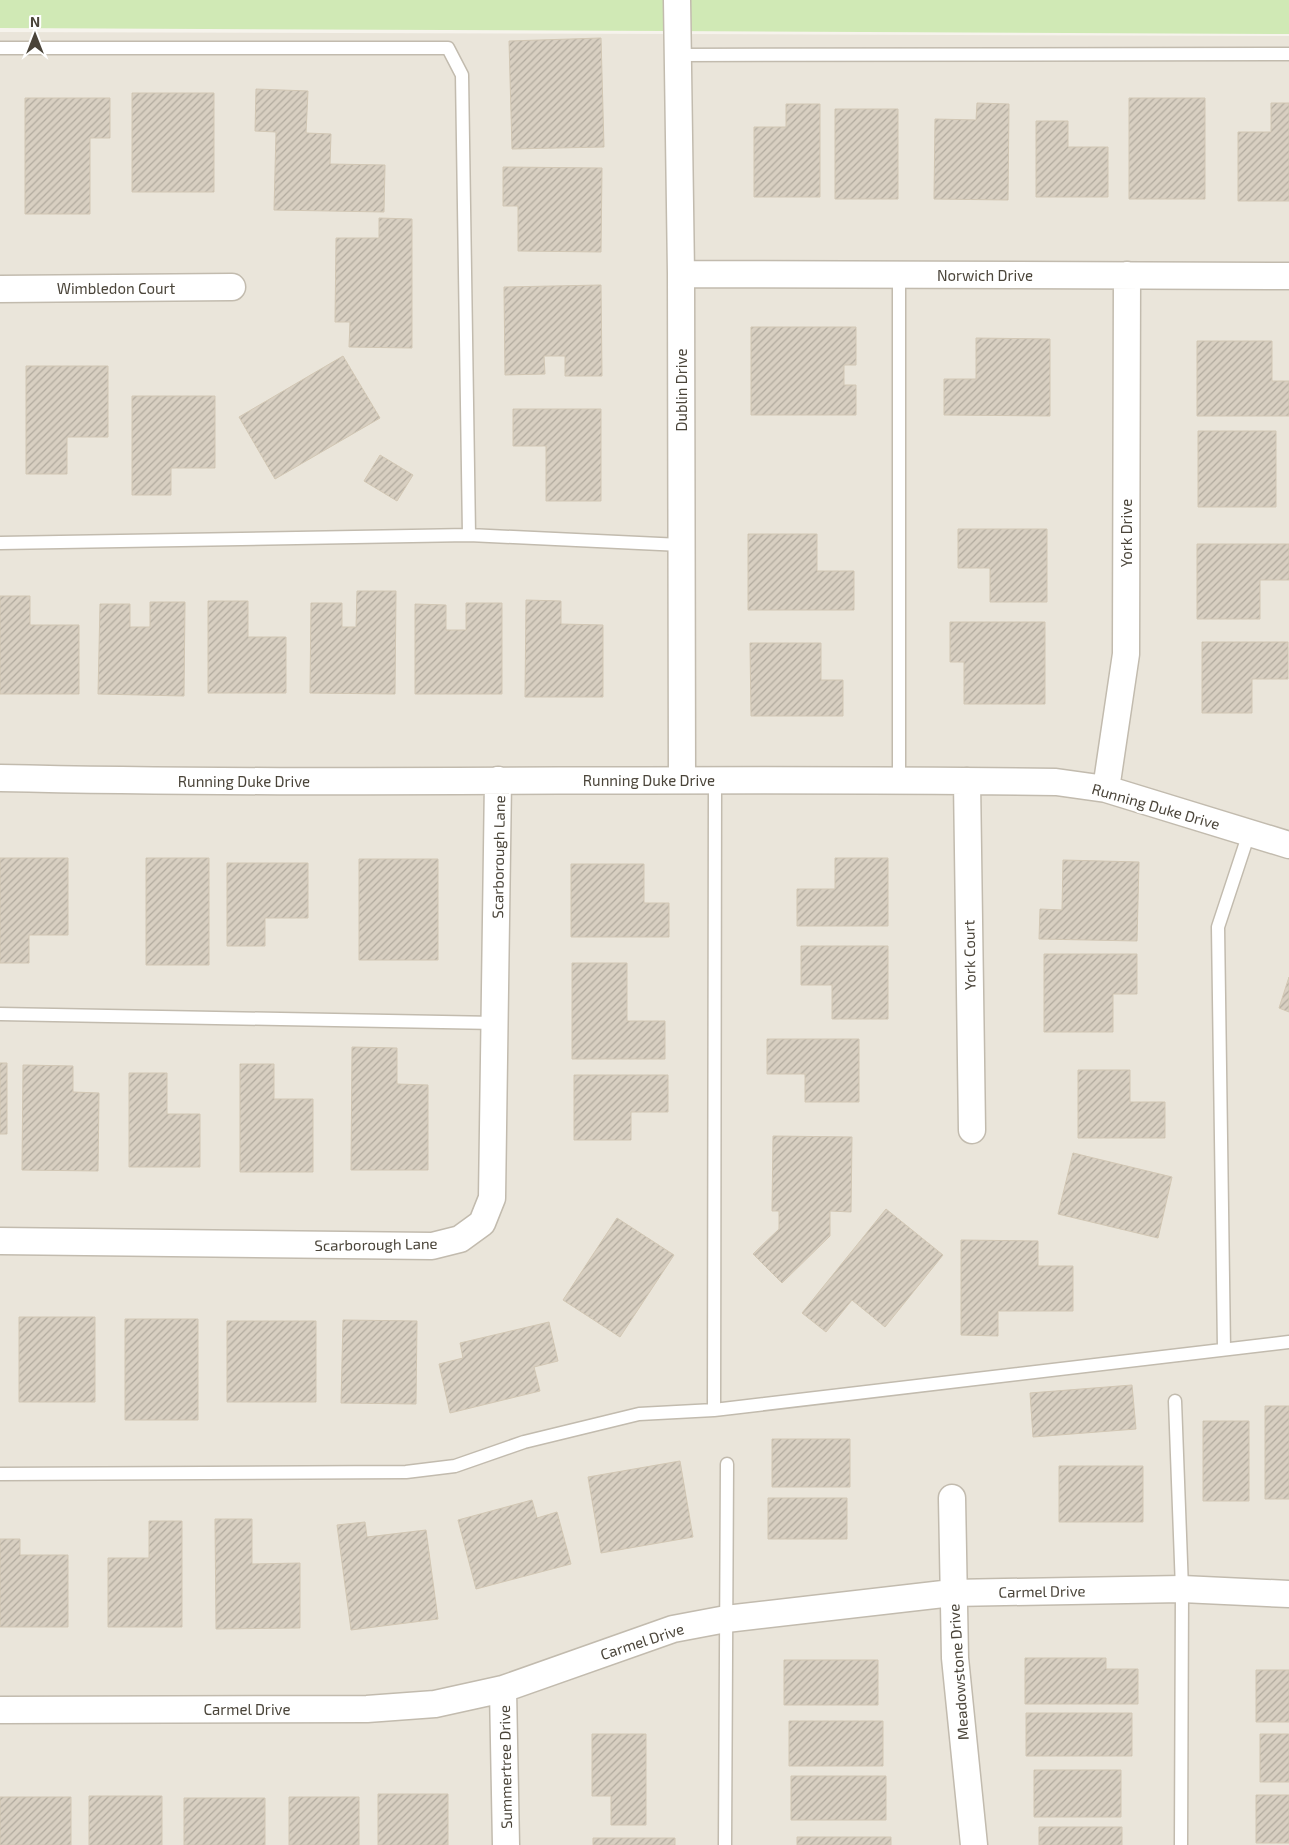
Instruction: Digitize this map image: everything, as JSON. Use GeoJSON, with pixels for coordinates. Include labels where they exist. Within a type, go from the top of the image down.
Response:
{"type":"FeatureCollection","features":[{"type":"Feature","properties":{"kind":"street","name":"Dublin Drive"},"geometry":{"type":"LineString","coordinates":[[677,0],[681,274],[682,780]]}},
{"type":"Feature","properties":{"kind":"street","name":"Norwich Drive"},"geometry":{"type":"LineString","coordinates":[[681,274],[1289,276]]}},
{"type":"Feature","properties":{"kind":"street","name":"York Drive"},"geometry":{"type":"LineString","coordinates":[[1106,789],[1126,654],[1127,275]]}},
{"type":"Feature","properties":{"kind":"street","name":"Wimbledon Court"},"geometry":{"type":"LineString","coordinates":[[0,289],[232,287]]}},
{"type":"Feature","properties":{"kind":"street","name":"Running Duke Drive"},"geometry":{"type":"LineString","coordinates":[[0,778],[124,781],[715,780],[1056,782],[1106,789],[1289,845]]}},
{"type":"Feature","properties":{"kind":"street","name":"Scarborough Lane"},"geometry":{"type":"LineString","coordinates":[[0,1241],[432,1246],[460,1239],[482,1223],[492,1198],[498,780]]}},
{"type":"Feature","properties":{"kind":"street","name":"York Court"},"geometry":{"type":"LineString","coordinates":[[967,781],[972,1130]]}},
{"type":"Feature","properties":{"kind":"street","name":"Meadowstone Drive"},"geometry":{"type":"LineString","coordinates":[[952,1498],[952,1593],[955,1658],[974,1845]]}},
{"type":"Feature","properties":{"kind":"street","name":"Carmel Drive"},"geometry":{"type":"LineString","coordinates":[[0,1710],[367,1709],[435,1704],[503,1689],[673,1630],[726,1619],[952,1593],[1182,1589],[1289,1594]]}},
{"type":"Feature","properties":{"kind":"street","name":"Summertree Drive"},"geometry":{"type":"LineString","coordinates":[[503,1689],[506,1845]]}},
{"type":"Feature","properties":{"kind":"lane"},"geometry":{"type":"LineString","coordinates":[[0,48],[448,48],[462,75],[469,535]]}},
{"type":"Feature","properties":{"kind":"lane"},"geometry":{"type":"LineString","coordinates":[[677,54],[1289,54]]}},
{"type":"Feature","properties":{"kind":"lane"},"geometry":{"type":"LineString","coordinates":[[899,275],[899,781]]}},
{"type":"Feature","properties":{"kind":"lane"},"geometry":{"type":"LineString","coordinates":[[0,543],[469,535],[681,545]]}},
{"type":"Feature","properties":{"kind":"lane"},"geometry":{"type":"LineString","coordinates":[[714,1410],[715,780]]}},
{"type":"Feature","properties":{"kind":"lane"},"geometry":{"type":"LineString","coordinates":[[1224,1349],[1218,927],[1250,833]]}},
{"type":"Feature","properties":{"kind":"lane"},"geometry":{"type":"LineString","coordinates":[[0,1014],[496,1023]]}},
{"type":"Feature","properties":{"kind":"lane"},"geometry":{"type":"LineString","coordinates":[[0,1474],[406,1472],[455,1466],[524,1442],[639,1414],[714,1410],[1289,1342]]}},
{"type":"Feature","properties":{"kind":"lane"},"geometry":{"type":"LineString","coordinates":[[1175,1401],[1182,1589],[1181,1845]]}},
{"type":"Feature","properties":{"kind":"lane"},"geometry":{"type":"LineString","coordinates":[[725,1845],[727,1464]]}},
{"type":"Feature","properties":{"kind":"shaded area"},"geometry":{"type":"Polygon","coordinates":[[[0,32],[1289,36],[1289,1845],[0,1845],[0,32]]]}},
{"type":"Feature","properties":{"kind":"green space"},"geometry":{"type":"Polygon","coordinates":[[[0,0],[1289,0],[1289,34],[0,28],[0,0]]]}},
{"type":"Feature","properties":{"kind":"building"},"geometry":{"type":"Polygon","coordinates":[[[601,38],[604,147],[512,149],[509,41],[601,38]]]}},
{"type":"Feature","properties":{"kind":"building"},"geometry":{"type":"Polygon","coordinates":[[[256,89],[308,91],[306,133],[331,134],[330,164],[385,165],[384,212],[274,210],[276,132],[255,131],[256,89]]]}},
{"type":"Feature","properties":{"kind":"building"},"geometry":{"type":"Polygon","coordinates":[[[132,93],[214,93],[214,192],[132,192],[132,93]]]}},
{"type":"Feature","properties":{"kind":"building"},"geometry":{"type":"Polygon","coordinates":[[[25,98],[110,98],[110,138],[90,138],[90,214],[25,214],[25,98]]]}},
{"type":"Feature","properties":{"kind":"building"},"geometry":{"type":"Polygon","coordinates":[[[1129,98],[1205,98],[1205,199],[1129,199],[1129,98]]]}},
{"type":"Feature","properties":{"kind":"building"},"geometry":{"type":"Polygon","coordinates":[[[977,103],[1009,104],[1008,200],[934,199],[935,119],[976,120],[977,103]]]}},
{"type":"Feature","properties":{"kind":"building"},"geometry":{"type":"Polygon","coordinates":[[[1271,103],[1289,103],[1289,201],[1238,201],[1238,132],[1271,132],[1271,103]]]}},
{"type":"Feature","properties":{"kind":"building"},"geometry":{"type":"Polygon","coordinates":[[[786,104],[820,104],[820,197],[754,197],[754,127],[786,127],[786,104]]]}},
{"type":"Feature","properties":{"kind":"building"},"geometry":{"type":"Polygon","coordinates":[[[835,109],[898,109],[898,199],[835,199],[835,109]]]}},
{"type":"Feature","properties":{"kind":"building"},"geometry":{"type":"Polygon","coordinates":[[[1036,121],[1068,121],[1068,147],[1108,147],[1108,197],[1036,197],[1036,121]]]}},
{"type":"Feature","properties":{"kind":"building"},"geometry":{"type":"Polygon","coordinates":[[[503,167],[602,168],[601,252],[518,251],[518,206],[503,206],[503,167]]]}},
{"type":"Feature","properties":{"kind":"building"},"geometry":{"type":"Polygon","coordinates":[[[379,218],[412,219],[412,348],[349,347],[350,322],[335,322],[336,238],[379,238],[379,218]]]}},
{"type":"Feature","properties":{"kind":"building"},"geometry":{"type":"Polygon","coordinates":[[[601,285],[602,376],[565,376],[565,356],[544,356],[545,374],[505,375],[504,287],[601,285]]]}},
{"type":"Feature","properties":{"kind":"building"},"geometry":{"type":"Polygon","coordinates":[[[751,327],[856,327],[856,365],[844,365],[844,385],[856,385],[856,415],[751,415],[751,327]]]}},
{"type":"Feature","properties":{"kind":"building"},"geometry":{"type":"Polygon","coordinates":[[[976,338],[1050,339],[1050,416],[944,415],[944,379],[976,379],[976,338]]]}},
{"type":"Feature","properties":{"kind":"building"},"geometry":{"type":"Polygon","coordinates":[[[1197,341],[1272,341],[1272,381],[1289,381],[1289,416],[1197,416],[1197,341]]]}},
{"type":"Feature","properties":{"kind":"building"},"geometry":{"type":"Polygon","coordinates":[[[343,356],[380,418],[275,479],[239,417],[343,356]]]}},
{"type":"Feature","properties":{"kind":"building"},"geometry":{"type":"Polygon","coordinates":[[[26,366],[108,366],[108,437],[67,437],[67,474],[26,474],[26,366]]]}},
{"type":"Feature","properties":{"kind":"building"},"geometry":{"type":"Polygon","coordinates":[[[132,396],[215,396],[215,468],[171,468],[171,495],[132,495],[132,396]]]}},
{"type":"Feature","properties":{"kind":"building"},"geometry":{"type":"Polygon","coordinates":[[[513,409],[601,409],[601,501],[546,501],[546,446],[513,446],[513,409]]]}},
{"type":"Feature","properties":{"kind":"building"},"geometry":{"type":"Polygon","coordinates":[[[1198,431],[1276,431],[1276,507],[1198,507],[1198,431]]]}},
{"type":"Feature","properties":{"kind":"building"},"geometry":{"type":"Polygon","coordinates":[[[380,455],[413,475],[397,501],[364,481],[380,455]]]}},
{"type":"Feature","properties":{"kind":"building"},"geometry":{"type":"Polygon","coordinates":[[[958,529],[1047,529],[1047,602],[990,602],[990,568],[958,568],[958,529]]]}},
{"type":"Feature","properties":{"kind":"building"},"geometry":{"type":"Polygon","coordinates":[[[748,534],[817,534],[817,571],[854,571],[854,610],[748,610],[748,534]]]}},
{"type":"Feature","properties":{"kind":"building"},"geometry":{"type":"Polygon","coordinates":[[[1197,544],[1289,544],[1289,580],[1260,580],[1260,619],[1197,619],[1197,544]]]}},
{"type":"Feature","properties":{"kind":"building"},"geometry":{"type":"Polygon","coordinates":[[[357,591],[396,591],[395,694],[310,693],[311,603],[342,603],[342,627],[356,627],[357,591]]]}},
{"type":"Feature","properties":{"kind":"building"},"geometry":{"type":"Polygon","coordinates":[[[0,596],[30,596],[30,625],[79,625],[79,694],[0,694],[0,596]]]}},
{"type":"Feature","properties":{"kind":"building"},"geometry":{"type":"Polygon","coordinates":[[[526,600],[561,601],[561,624],[603,625],[603,697],[525,697],[526,600]]]}},
{"type":"Feature","properties":{"kind":"building"},"geometry":{"type":"Polygon","coordinates":[[[208,601],[248,601],[248,637],[286,637],[286,693],[208,693],[208,601]]]}},
{"type":"Feature","properties":{"kind":"building"},"geometry":{"type":"Polygon","coordinates":[[[150,602],[185,602],[184,696],[98,694],[100,604],[130,604],[130,627],[150,627],[150,602]]]}},
{"type":"Feature","properties":{"kind":"building"},"geometry":{"type":"Polygon","coordinates":[[[466,603],[502,603],[502,694],[415,694],[415,604],[446,605],[446,630],[466,630],[466,603]]]}},
{"type":"Feature","properties":{"kind":"building"},"geometry":{"type":"Polygon","coordinates":[[[950,622],[1045,622],[1045,704],[964,704],[964,662],[950,662],[950,622]]]}},
{"type":"Feature","properties":{"kind":"building"},"geometry":{"type":"Polygon","coordinates":[[[1202,642],[1288,642],[1288,679],[1252,679],[1252,713],[1202,713],[1202,642]]]}},
{"type":"Feature","properties":{"kind":"building"},"geometry":{"type":"Polygon","coordinates":[[[750,643],[821,643],[821,680],[843,680],[843,716],[751,716],[750,643]]]}},
{"type":"Feature","properties":{"kind":"building"},"geometry":{"type":"Polygon","coordinates":[[[0,858],[68,858],[68,935],[29,935],[29,963],[0,963],[0,858]]]}},
{"type":"Feature","properties":{"kind":"building"},"geometry":{"type":"Polygon","coordinates":[[[146,858],[209,858],[209,965],[146,965],[146,858]]]}},
{"type":"Feature","properties":{"kind":"building"},"geometry":{"type":"Polygon","coordinates":[[[835,858],[888,858],[888,926],[797,926],[797,889],[835,889],[835,858]]]}},
{"type":"Feature","properties":{"kind":"building"},"geometry":{"type":"Polygon","coordinates":[[[359,859],[438,859],[438,960],[359,960],[359,859]]]}},
{"type":"Feature","properties":{"kind":"building"},"geometry":{"type":"Polygon","coordinates":[[[1063,860],[1139,862],[1137,941],[1039,939],[1040,909],[1062,910],[1063,860]]]}},
{"type":"Feature","properties":{"kind":"building"},"geometry":{"type":"Polygon","coordinates":[[[227,863],[308,863],[308,918],[265,918],[265,946],[227,946],[227,863]]]}},
{"type":"Feature","properties":{"kind":"building"},"geometry":{"type":"Polygon","coordinates":[[[571,864],[644,864],[644,903],[669,903],[669,937],[571,937],[571,864]]]}},
{"type":"Feature","properties":{"kind":"building"},"geometry":{"type":"Polygon","coordinates":[[[801,946],[888,946],[888,1019],[832,1019],[832,985],[801,985],[801,946]]]}},
{"type":"Feature","properties":{"kind":"building"},"geometry":{"type":"Polygon","coordinates":[[[1044,954],[1137,954],[1137,994],[1113,994],[1113,1032],[1044,1032],[1044,954]]]}},
{"type":"Feature","properties":{"kind":"building"},"geometry":{"type":"Polygon","coordinates":[[[572,963],[627,963],[627,1021],[665,1021],[665,1059],[572,1059],[572,963]]]}},
{"type":"Feature","properties":{"kind":"building"},"geometry":{"type":"Polygon","coordinates":[[[1289,977],[1289,1012],[1279,1008],[1289,977]]]}},
{"type":"Feature","properties":{"kind":"building"},"geometry":{"type":"Polygon","coordinates":[[[767,1039],[859,1039],[859,1102],[805,1102],[805,1074],[767,1074],[767,1039]]]}},
{"type":"Feature","properties":{"kind":"building"},"geometry":{"type":"Polygon","coordinates":[[[352,1047],[397,1048],[397,1084],[428,1085],[428,1170],[351,1170],[352,1047]]]}},
{"type":"Feature","properties":{"kind":"building"},"geometry":{"type":"Polygon","coordinates":[[[0,1063],[7,1063],[7,1134],[0,1134],[0,1063]]]}},
{"type":"Feature","properties":{"kind":"building"},"geometry":{"type":"Polygon","coordinates":[[[240,1064],[274,1064],[274,1099],[313,1099],[313,1172],[240,1172],[240,1064]]]}},
{"type":"Feature","properties":{"kind":"building"},"geometry":{"type":"Polygon","coordinates":[[[23,1065],[73,1066],[73,1092],[99,1093],[98,1171],[22,1170],[23,1065]]]}},
{"type":"Feature","properties":{"kind":"building"},"geometry":{"type":"Polygon","coordinates":[[[1078,1070],[1130,1070],[1130,1102],[1165,1102],[1165,1138],[1078,1138],[1078,1070]]]}},
{"type":"Feature","properties":{"kind":"building"},"geometry":{"type":"Polygon","coordinates":[[[129,1073],[167,1073],[167,1114],[200,1114],[200,1167],[129,1167],[129,1073]]]}},
{"type":"Feature","properties":{"kind":"building"},"geometry":{"type":"Polygon","coordinates":[[[574,1075],[668,1075],[668,1112],[631,1112],[631,1140],[574,1140],[574,1075]]]}},
{"type":"Feature","properties":{"kind":"building"},"geometry":{"type":"Polygon","coordinates":[[[773,1136],[852,1137],[851,1212],[830,1211],[830,1236],[782,1283],[753,1254],[779,1229],[779,1211],[772,1211],[773,1136]]]}},
{"type":"Feature","properties":{"kind":"building"},"geometry":{"type":"Polygon","coordinates":[[[1073,1153],[1172,1177],[1158,1238],[1058,1214],[1073,1153]]]}},
{"type":"Feature","properties":{"kind":"building"},"geometry":{"type":"Polygon","coordinates":[[[886,1209],[943,1255],[885,1327],[852,1300],[826,1332],[802,1313],[886,1209]]]}},
{"type":"Feature","properties":{"kind":"building"},"geometry":{"type":"Polygon","coordinates":[[[617,1218],[674,1255],[620,1337],[563,1300],[617,1218]]]}},
{"type":"Feature","properties":{"kind":"building"},"geometry":{"type":"Polygon","coordinates":[[[961,1240],[1038,1241],[1038,1266],[1073,1266],[1073,1311],[998,1311],[998,1336],[961,1335],[961,1240]]]}},
{"type":"Feature","properties":{"kind":"building"},"geometry":{"type":"Polygon","coordinates":[[[19,1317],[95,1317],[95,1402],[19,1402],[19,1317]]]}},
{"type":"Feature","properties":{"kind":"building"},"geometry":{"type":"Polygon","coordinates":[[[125,1319],[198,1319],[198,1420],[125,1420],[125,1319]]]}},
{"type":"Feature","properties":{"kind":"building"},"geometry":{"type":"Polygon","coordinates":[[[343,1320],[417,1321],[416,1404],[341,1403],[343,1320]]]}},
{"type":"Feature","properties":{"kind":"building"},"geometry":{"type":"Polygon","coordinates":[[[227,1321],[316,1321],[316,1402],[227,1402],[227,1321]]]}},
{"type":"Feature","properties":{"kind":"building"},"geometry":{"type":"Polygon","coordinates":[[[549,1322],[558,1361],[534,1367],[540,1391],[450,1413],[439,1364],[463,1358],[460,1343],[549,1322]]]}},
{"type":"Feature","properties":{"kind":"building"},"geometry":{"type":"Polygon","coordinates":[[[1132,1385],[1136,1429],[1033,1437],[1030,1393],[1132,1385]]]}},
{"type":"Feature","properties":{"kind":"building"},"geometry":{"type":"Polygon","coordinates":[[[1265,1406],[1289,1406],[1289,1499],[1265,1499],[1265,1406]]]}},
{"type":"Feature","properties":{"kind":"building"},"geometry":{"type":"Polygon","coordinates":[[[1203,1421],[1249,1421],[1249,1501],[1203,1501],[1203,1421]]]}},
{"type":"Feature","properties":{"kind":"building"},"geometry":{"type":"Polygon","coordinates":[[[772,1439],[850,1439],[850,1487],[772,1487],[772,1439]]]}},
{"type":"Feature","properties":{"kind":"building"},"geometry":{"type":"Polygon","coordinates":[[[680,1461],[693,1537],[601,1553],[588,1477],[680,1461]]]}},
{"type":"Feature","properties":{"kind":"building"},"geometry":{"type":"Polygon","coordinates":[[[1059,1466],[1143,1466],[1143,1522],[1059,1522],[1059,1466]]]}},
{"type":"Feature","properties":{"kind":"building"},"geometry":{"type":"Polygon","coordinates":[[[768,1498],[847,1498],[847,1539],[768,1539],[768,1498]]]}},
{"type":"Feature","properties":{"kind":"building"},"geometry":{"type":"Polygon","coordinates":[[[532,1500],[537,1518],[557,1512],[571,1564],[476,1589],[458,1520],[532,1500]]]}},
{"type":"Feature","properties":{"kind":"building"},"geometry":{"type":"Polygon","coordinates":[[[215,1519],[252,1519],[252,1564],[300,1563],[300,1628],[216,1629],[215,1519]]]}},
{"type":"Feature","properties":{"kind":"building"},"geometry":{"type":"Polygon","coordinates":[[[149,1521],[182,1521],[182,1627],[108,1627],[108,1558],[149,1558],[149,1521]]]}},
{"type":"Feature","properties":{"kind":"building"},"geometry":{"type":"Polygon","coordinates":[[[365,1522],[367,1537],[426,1530],[438,1619],[351,1630],[337,1525],[365,1522]]]}},
{"type":"Feature","properties":{"kind":"building"},"geometry":{"type":"Polygon","coordinates":[[[0,1539],[20,1539],[20,1555],[68,1555],[68,1627],[0,1627],[0,1539]]]}},
{"type":"Feature","properties":{"kind":"building"},"geometry":{"type":"Polygon","coordinates":[[[1025,1658],[1106,1658],[1106,1669],[1138,1669],[1138,1704],[1025,1704],[1025,1658]]]}},
{"type":"Feature","properties":{"kind":"building"},"geometry":{"type":"Polygon","coordinates":[[[784,1660],[878,1660],[878,1705],[784,1705],[784,1660]]]}},
{"type":"Feature","properties":{"kind":"building"},"geometry":{"type":"Polygon","coordinates":[[[1256,1670],[1289,1670],[1289,1722],[1256,1722],[1256,1670]]]}},
{"type":"Feature","properties":{"kind":"building"},"geometry":{"type":"Polygon","coordinates":[[[1026,1713],[1132,1713],[1132,1756],[1026,1756],[1026,1713]]]}},
{"type":"Feature","properties":{"kind":"building"},"geometry":{"type":"Polygon","coordinates":[[[789,1721],[883,1721],[883,1766],[789,1766],[789,1721]]]}},
{"type":"Feature","properties":{"kind":"building"},"geometry":{"type":"Polygon","coordinates":[[[592,1734],[646,1734],[646,1825],[611,1825],[611,1796],[592,1796],[592,1734]]]}},
{"type":"Feature","properties":{"kind":"building"},"geometry":{"type":"Polygon","coordinates":[[[1260,1734],[1289,1734],[1289,1782],[1260,1782],[1260,1734]]]}},
{"type":"Feature","properties":{"kind":"building"},"geometry":{"type":"Polygon","coordinates":[[[1034,1770],[1121,1770],[1121,1817],[1034,1817],[1034,1770]]]}},
{"type":"Feature","properties":{"kind":"building"},"geometry":{"type":"Polygon","coordinates":[[[791,1776],[886,1776],[886,1820],[791,1820],[791,1776]]]}},
{"type":"Feature","properties":{"kind":"building"},"geometry":{"type":"Polygon","coordinates":[[[378,1794],[448,1794],[448,1845],[378,1845],[378,1794]]]}},
{"type":"Feature","properties":{"kind":"building"},"geometry":{"type":"Polygon","coordinates":[[[1256,1795],[1289,1795],[1289,1843],[1256,1843],[1256,1795]]]}},
{"type":"Feature","properties":{"kind":"building"},"geometry":{"type":"Polygon","coordinates":[[[89,1796],[162,1796],[162,1845],[89,1845],[89,1796]]]}},
{"type":"Feature","properties":{"kind":"building"},"geometry":{"type":"Polygon","coordinates":[[[0,1797],[71,1797],[71,1845],[0,1845],[0,1797]]]}},
{"type":"Feature","properties":{"kind":"building"},"geometry":{"type":"Polygon","coordinates":[[[289,1797],[359,1797],[359,1845],[289,1845],[289,1797]]]}},
{"type":"Feature","properties":{"kind":"building"},"geometry":{"type":"Polygon","coordinates":[[[184,1798],[265,1798],[265,1845],[184,1845],[184,1798]]]}},
{"type":"Feature","properties":{"kind":"building"},"geometry":{"type":"Polygon","coordinates":[[[1039,1827],[1122,1827],[1122,1845],[1039,1845],[1039,1827]]]}},
{"type":"Feature","properties":{"kind":"building"},"geometry":{"type":"Polygon","coordinates":[[[797,1837],[891,1837],[891,1845],[797,1845],[797,1837]]]}},
{"type":"Feature","properties":{"kind":"building"},"geometry":{"type":"Polygon","coordinates":[[[593,1838],[675,1838],[675,1845],[593,1845],[593,1838]]]}}]}
